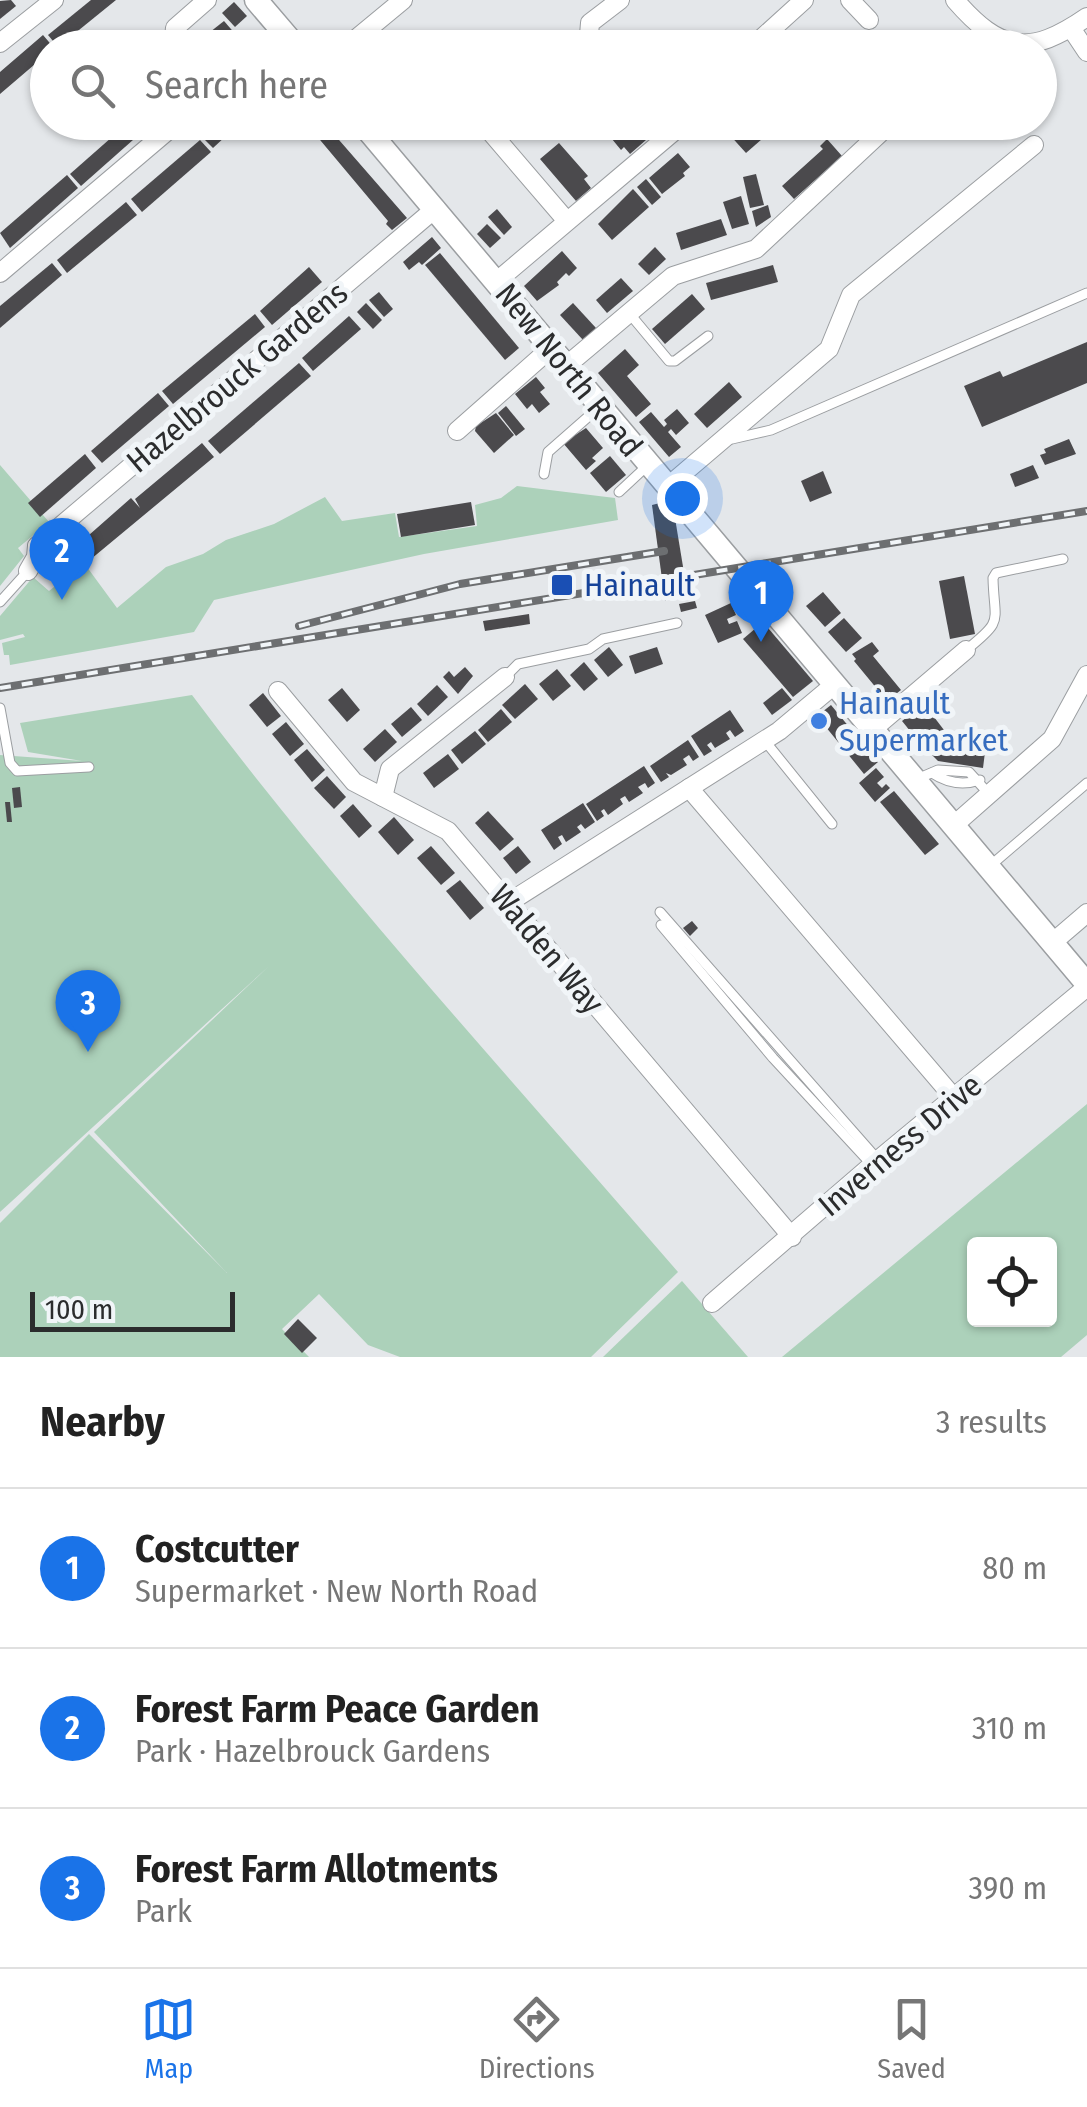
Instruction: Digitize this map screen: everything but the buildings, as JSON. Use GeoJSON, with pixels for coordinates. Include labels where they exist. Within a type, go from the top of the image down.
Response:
{"type":"FeatureCollection","features":[{"type":"Feature","properties":{"kind":"street"},"geometry":{"type":"LineString","coordinates":[[0,42],[54,0]]}},
{"type":"Feature","properties":{"kind":"street"},"geometry":{"type":"LineString","coordinates":[[175,30],[207,0]]}},
{"type":"Feature","properties":{"kind":"street"},"geometry":{"type":"LineString","coordinates":[[256,0],[282,30]]}},
{"type":"Feature","properties":{"kind":"street"},"geometry":{"type":"LineString","coordinates":[[367,30],[403,0]]}},
{"type":"Feature","properties":{"kind":"street"},"geometry":{"type":"LineString","coordinates":[[589,30],[590,23],[620,0]]}},
{"type":"Feature","properties":{"kind":"street"},"geometry":{"type":"LineString","coordinates":[[850,0],[870,20]]}},
{"type":"Feature","properties":{"kind":"street"},"geometry":{"type":"LineString","coordinates":[[955,0],[986,30]]}},
{"type":"Feature","properties":{"kind":"street"},"geometry":{"type":"LineString","coordinates":[[770,30],[801,1]]}},
{"type":"Feature","properties":{"kind":"street"},"geometry":{"type":"LineString","coordinates":[[1079,22],[1087,52]]}},
{"type":"Feature","properties":{"kind":"street"},"geometry":{"type":"LineString","coordinates":[[0,273],[157,140]]}},
{"type":"Feature","properties":{"kind":"street","name":"New North Road"},"geometry":{"type":"LineString","coordinates":[[377,140],[872,730],[923,776],[953,826],[1087,986]]}},
{"type":"Feature","properties":{"kind":"street"},"geometry":{"type":"LineString","coordinates":[[497,140],[566,220]]}},
{"type":"Feature","properties":{"kind":"street"},"geometry":{"type":"LineString","coordinates":[[497,281],[658,140]]}},
{"type":"Feature","properties":{"kind":"street"},"geometry":{"type":"LineString","coordinates":[[457,431],[559,357],[629,314],[674,276],[756,248],[873,140]]}},
{"type":"Feature","properties":{"kind":"street"},"geometry":{"type":"LineString","coordinates":[[666,488],[829,348],[851,295],[1034,145]]}},
{"type":"Feature","properties":{"kind":"street","name":"Hazelbrouck Gardens"},"geometry":{"type":"LineString","coordinates":[[28,571],[36,558],[37,546],[436,208]]}},
{"type":"Feature","properties":{"kind":"street"},"geometry":{"type":"LineString","coordinates":[[37,546],[63,576]]}},
{"type":"Feature","properties":{"kind":"street"},"geometry":{"type":"LineString","coordinates":[[872,730],[966,650]]}},
{"type":"Feature","properties":{"kind":"street"},"geometry":{"type":"LineString","coordinates":[[953,826],[984,787],[1052,739],[1087,675]]}},
{"type":"Feature","properties":{"kind":"street"},"geometry":{"type":"LineString","coordinates":[[383,797],[390,768],[505,677]]}},
{"type":"Feature","properties":{"kind":"street"},"geometry":{"type":"LineString","coordinates":[[508,903],[764,741],[834,685]]}},
{"type":"Feature","properties":{"kind":"street","name":"Walden Way"},"geometry":{"type":"LineString","coordinates":[[278,690],[354,782],[448,831],[792,1237]]}},
{"type":"Feature","properties":{"kind":"street"},"geometry":{"type":"LineString","coordinates":[[689,788],[955,1099]]}},
{"type":"Feature","properties":{"kind":"street"},"geometry":{"type":"LineString","coordinates":[[1052,943],[1087,913]]}},
{"type":"Feature","properties":{"kind":"street","name":"Inverness Drive"},"geometry":{"type":"LineString","coordinates":[[712,1303],[1087,986]]}},
{"type":"Feature","properties":{"kind":"lane"},"geometry":{"type":"LineString","coordinates":[[724,440],[771,430],[1087,294]]}},
{"type":"Feature","properties":{"kind":"lane"},"geometry":{"type":"LineString","coordinates":[[629,314],[669,362],[708,336]]}},
{"type":"Feature","properties":{"kind":"lane"},"geometry":{"type":"LineString","coordinates":[[544,474],[548,452],[600,407]]}},
{"type":"Feature","properties":{"kind":"lane"},"geometry":{"type":"LineString","coordinates":[[619,492],[648,465]]}},
{"type":"Feature","properties":{"kind":"lane"},"geometry":{"type":"LineString","coordinates":[[966,650],[993,628],[996,573],[1062,559]]}},
{"type":"Feature","properties":{"kind":"lane"},"geometry":{"type":"LineString","coordinates":[[0,602],[28,571]]}},
{"type":"Feature","properties":{"kind":"lane"},"geometry":{"type":"LineString","coordinates":[[505,677],[518,664],[589,649],[603,639],[677,623]]}},
{"type":"Feature","properties":{"kind":"lane"},"geometry":{"type":"LineString","coordinates":[[0,708],[10,763],[17,771],[89,767]]}},
{"type":"Feature","properties":{"kind":"lane"},"geometry":{"type":"LineString","coordinates":[[764,741],[832,824]]}},
{"type":"Feature","properties":{"kind":"lane"},"geometry":{"type":"LineString","coordinates":[[923,776],[950,769],[969,772],[984,787]]}},
{"type":"Feature","properties":{"kind":"lane"},"geometry":{"type":"LineString","coordinates":[[988,868],[1087,783]]}},
{"type":"Feature","properties":{"kind":"lane"},"geometry":{"type":"LineString","coordinates":[[660,912],[875,1162]]}},
{"type":"Feature","properties":{"kind":"lane"},"geometry":{"type":"LineString","coordinates":[[661,925],[773,1058],[875,1162]]}},
{"type":"Feature","properties":{"kind":"green space"},"geometry":{"type":"Polygon","coordinates":[[[0,465],[49,522],[18,548],[24,556],[0,586],[0,465]]]}},
{"type":"Feature","properties":{"kind":"green space"},"geometry":{"type":"Polygon","coordinates":[[[517,486],[615,498],[618,520],[424,554],[214,600],[194,632],[10,665],[9,655],[4,655],[2,643],[25,637],[23,634],[0,640],[0,616],[33,577],[49,591],[84,563],[117,608],[166,567],[274,524],[325,497],[342,521],[395,513],[399,537],[477,526],[475,505],[501,498],[517,486]]]}},
{"type":"Feature","properties":{"kind":"green space"},"geometry":{"type":"Polygon","coordinates":[[[192,695],[369,916],[678,1272],[591,1357],[400,1357],[368,1345],[319,1294],[282,1329],[309,1357],[0,1357],[0,1223],[89,1134],[227,1273],[94,1132],[269,966],[0,1212],[0,755],[82,761],[28,752],[20,723],[192,695]]]}},
{"type":"Feature","properties":{"kind":"green space"},"geometry":{"type":"Polygon","coordinates":[[[1087,1104],[1087,1335],[1061,1357],[782,1357],[1087,1104]]]}},
{"type":"Feature","properties":{"kind":"green space"},"geometry":{"type":"Polygon","coordinates":[[[682,1281],[748,1357],[603,1357],[682,1281]]]}},
{"type":"Feature","properties":{"kind":"railway"},"geometry":{"type":"LineString","coordinates":[[0,688],[1087,511]]}},
{"type":"Feature","properties":{"kind":"railway"},"geometry":{"type":"LineString","coordinates":[[299,626],[460,584],[664,551]]}},
{"type":"Feature","properties":{"kind":"place","name":"Hainault"},"geometry":{"type":"Point","coordinates":[562,585]}},
{"type":"Feature","properties":{"kind":"place","name":"Forest Farm Peace Garden"},"geometry":{"type":"Point","coordinates":[62,600]}},
{"type":"Feature","properties":{"kind":"place","name":"Costcutter"},"geometry":{"type":"Point","coordinates":[761,642]}},
{"type":"Feature","properties":{"kind":"place","name":"Hainault Supermarket"},"geometry":{"type":"Point","coordinates":[819,721]}},
{"type":"Feature","properties":{"kind":"place","name":"Forest Farm Allotments"},"geometry":{"type":"Point","coordinates":[88,1052]}}]}
